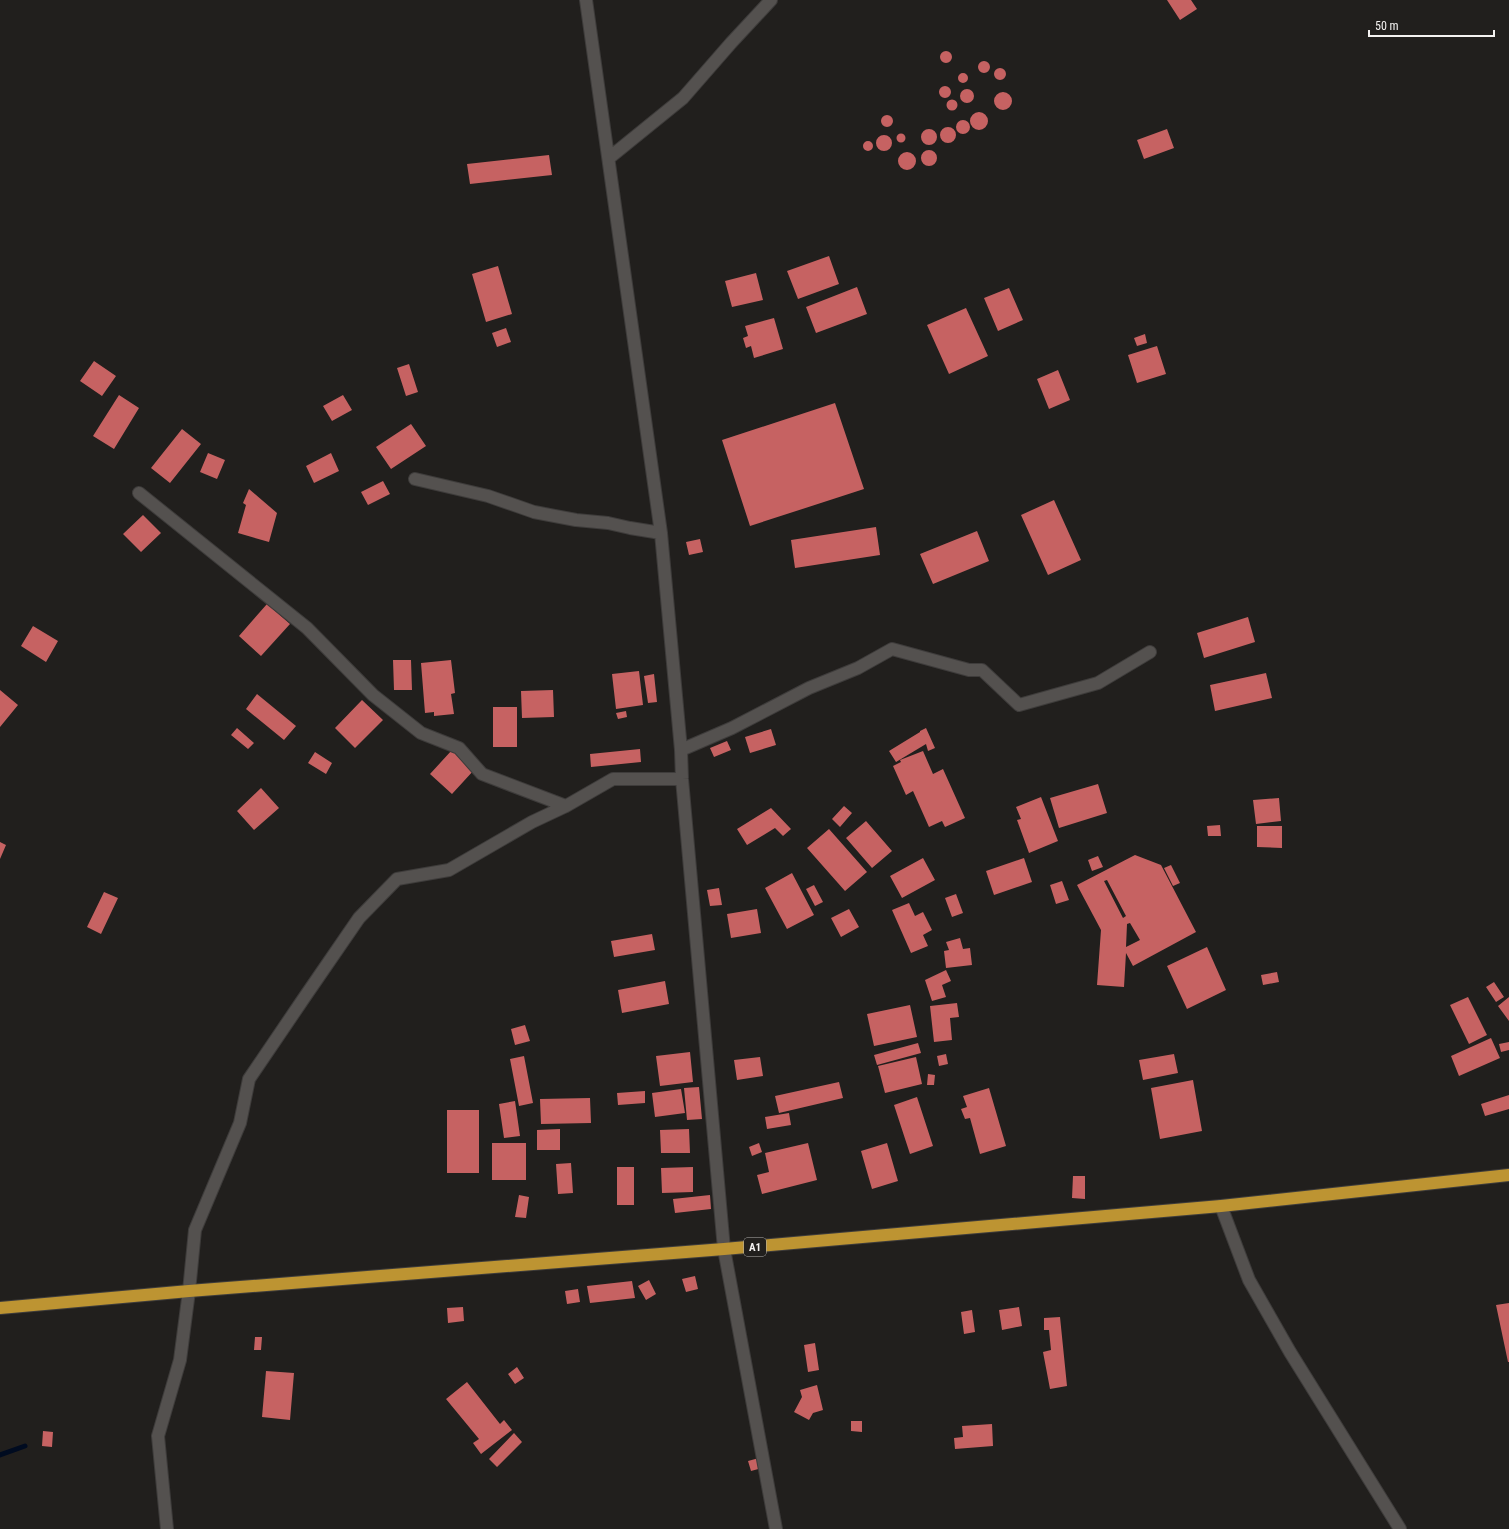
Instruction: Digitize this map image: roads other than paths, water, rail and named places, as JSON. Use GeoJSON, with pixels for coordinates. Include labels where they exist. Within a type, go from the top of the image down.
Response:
{"type":"FeatureCollection","features":[{"type":"Feature","properties":{"kind":"highway","name":"A1"},"geometry":{"type":"LineString","coordinates":[[0,1308],[189,1291],[724,1249],[1221,1206],[1509,1175]]}},
{"type":"Feature","properties":{"kind":"street"},"geometry":{"type":"LineString","coordinates":[[586,0],[661,533],[724,1249],[776,1529]]}},
{"type":"Feature","properties":{"kind":"street"},"geometry":{"type":"LineString","coordinates":[[609,158],[684,98],[731,43],[771,0]]}},
{"type":"Feature","properties":{"kind":"street"},"geometry":{"type":"LineString","coordinates":[[415,479],[488,496],[534,512],[576,520],[608,523],[661,533]]}},
{"type":"Feature","properties":{"kind":"street"},"geometry":{"type":"LineString","coordinates":[[139,493],[307,628],[373,695],[421,733],[459,748],[482,774],[566,806]]}},
{"type":"Feature","properties":{"kind":"street"},"geometry":{"type":"LineString","coordinates":[[681,750],[732,728],[809,688],[858,668],[892,649],[969,670],[982,670],[1019,705],[1098,683],[1150,652]]}},
{"type":"Feature","properties":{"kind":"street"},"geometry":{"type":"LineString","coordinates":[[167,1529],[158,1436],[180,1360],[195,1230],[240,1123],[249,1079],[359,918],[397,879],[449,870],[532,822],[566,806],[613,779],[682,779]]}},
{"type":"Feature","properties":{"kind":"street"},"geometry":{"type":"LineString","coordinates":[[1221,1206],[1249,1280],[1290,1352],[1400,1529]]}},
{"type":"Feature","properties":{"kind":"waterway"},"geometry":{"type":"LineString","coordinates":[[0,1455],[25,1446]]}}]}
